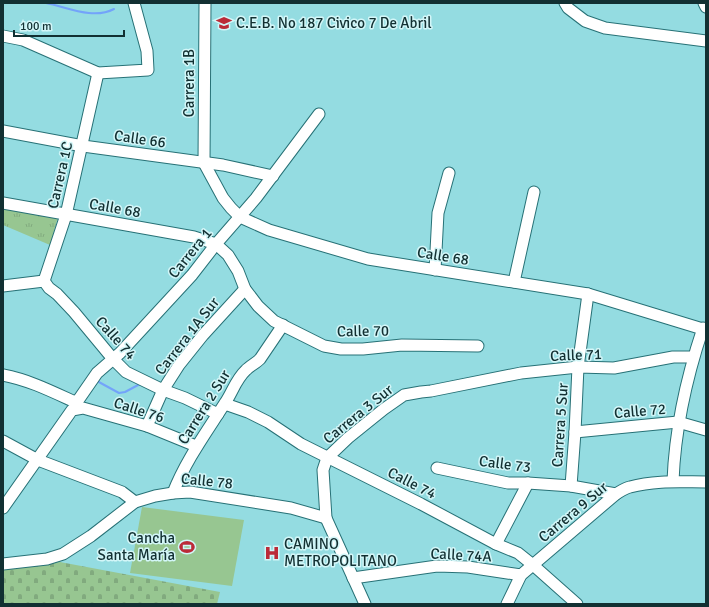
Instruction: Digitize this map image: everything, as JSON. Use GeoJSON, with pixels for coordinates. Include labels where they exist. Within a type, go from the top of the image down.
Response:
{"type":"FeatureCollection","features":[{"type":"Feature","properties":{"kind":"street"},"geometry":{"type":"LineString","coordinates":[[3,36],[23,40],[98,73],[148,70],[147,52],[134,3]]}},
{"type":"Feature","properties":{"kind":"street","name":"Carrera 1B"},"geometry":{"type":"LineString","coordinates":[[204,163],[205,3]]}},
{"type":"Feature","properties":{"kind":"street"},"geometry":{"type":"LineString","coordinates":[[565,3],[568,8],[585,21],[605,28],[706,41]]}},
{"type":"Feature","properties":{"kind":"street"},"geometry":{"type":"LineString","coordinates":[[704,3],[706,7]]}},
{"type":"Feature","properties":{"kind":"street","name":"Carrera 1C"},"geometry":{"type":"LineString","coordinates":[[44,281],[66,215],[83,146],[98,73]]}},
{"type":"Feature","properties":{"kind":"street","name":"Carrera 1"},"geometry":{"type":"LineString","coordinates":[[3,508],[38,460],[73,406],[81,398],[97,373],[113,359],[175,295],[273,176],[319,114]]}},
{"type":"Feature","properties":{"kind":"street","name":"Calle 66"},"geometry":{"type":"LineString","coordinates":[[3,131],[83,146],[230,166],[273,176]]}},
{"type":"Feature","properties":{"kind":"street","name":"Calle 68"},"geometry":{"type":"LineString","coordinates":[[204,163],[223,198],[231,208],[240,217],[269,230],[368,259],[588,294],[704,329]]}},
{"type":"Feature","properties":{"kind":"street"},"geometry":{"type":"LineString","coordinates":[[436,270],[438,213],[449,174]]}},
{"type":"Feature","properties":{"kind":"street"},"geometry":{"type":"LineString","coordinates":[[514,282],[534,192]]}},
{"type":"Feature","properties":{"kind":"street","name":"Calle 68"},"geometry":{"type":"LineString","coordinates":[[3,203],[194,237],[216,244],[228,255],[238,271],[245,289]]}},
{"type":"Feature","properties":{"kind":"street"},"geometry":{"type":"LineString","coordinates":[[3,286],[44,281]]}},
{"type":"Feature","properties":{"kind":"street","name":"Calle 74"},"geometry":{"type":"LineString","coordinates":[[44,281],[49,288],[57,294],[74,312],[113,359],[126,372],[218,414]]}},
{"type":"Feature","properties":{"kind":"street","name":"Calle 70"},"geometry":{"type":"LineString","coordinates":[[245,289],[265,314],[274,321],[324,346],[341,349],[363,349],[402,345],[478,346]]}},
{"type":"Feature","properties":{"kind":"street","name":"Carrera 1A Sur"},"geometry":{"type":"LineString","coordinates":[[147,426],[163,390],[179,365],[202,335],[245,289]]}},
{"type":"Feature","properties":{"kind":"street","name":"Carrera 5 Sur"},"geometry":{"type":"LineString","coordinates":[[570,486],[575,432],[578,367],[588,294]]}},
{"type":"Feature","properties":{"kind":"street","name":"Carrera 2 Sur"},"geometry":{"type":"LineString","coordinates":[[173,493],[181,473],[196,446],[225,404],[242,375],[246,369],[260,359],[283,325]]}},
{"type":"Feature","properties":{"kind":"street"},"geometry":{"type":"LineString","coordinates":[[673,481],[674,449],[678,422],[693,357],[704,329]]}},
{"type":"Feature","properties":{"kind":"street","name":"Calle 71"},"geometry":{"type":"LineString","coordinates":[[431,391],[520,373],[578,367],[614,368],[673,357],[693,357]]}},
{"type":"Feature","properties":{"kind":"street","name":"Calle 76"},"geometry":{"type":"LineString","coordinates":[[3,375],[30,382],[73,406],[147,426],[196,446]]}},
{"type":"Feature","properties":{"kind":"street","name":"Carrera 3 Sur"},"geometry":{"type":"LineString","coordinates":[[327,458],[348,438],[384,409],[404,396],[431,391]]}},
{"type":"Feature","properties":{"kind":"street","name":"Calle 74"},"geometry":{"type":"LineString","coordinates":[[225,404],[248,412],[268,422],[301,444],[327,458],[422,504],[496,544],[518,553],[577,604]]}},
{"type":"Feature","properties":{"kind":"street","name":"Calle 72"},"geometry":{"type":"LineString","coordinates":[[575,432],[678,422],[706,430]]}},
{"type":"Feature","properties":{"kind":"street"},"geometry":{"type":"LineString","coordinates":[[3,441],[38,460],[122,492],[135,502],[91,536],[63,554],[47,559],[3,564]]}},
{"type":"Feature","properties":{"kind":"street"},"geometry":{"type":"LineString","coordinates":[[327,458],[323,470],[326,518],[365,604]]}},
{"type":"Feature","properties":{"kind":"street","name":"Calle 73"},"geometry":{"type":"LineString","coordinates":[[437,468],[508,483],[570,486],[616,494]]}},
{"type":"Feature","properties":{"kind":"street","name":"Carrera 9 Sur"},"geometry":{"type":"LineString","coordinates":[[507,604],[521,575],[616,494],[629,487],[673,481],[706,482]]}},
{"type":"Feature","properties":{"kind":"street"},"geometry":{"type":"LineString","coordinates":[[496,544],[528,483]]}},
{"type":"Feature","properties":{"kind":"street","name":"Calle 78"},"geometry":{"type":"LineString","coordinates":[[135,502],[155,496],[190,492],[284,506],[326,518]]}},
{"type":"Feature","properties":{"kind":"street","name":"Calle 74A"},"geometry":{"type":"LineString","coordinates":[[353,578],[438,566],[468,567],[521,575]]}},
{"type":"Feature","properties":{"kind":"green space"},"geometry":{"type":"Polygon","coordinates":[[[3,207],[58,217],[50,245],[3,225],[3,207]]]}},
{"type":"Feature","properties":{"kind":"green space","name":"Cancha Santa María"},"geometry":{"type":"Polygon","coordinates":[[[142,507],[244,520],[232,586],[130,573],[142,507]]]}},
{"type":"Feature","properties":{"kind":"green space"},"geometry":{"type":"Polygon","coordinates":[[[60,562],[220,592],[217,604],[3,604],[3,568],[60,562]]]}},
{"type":"Feature","properties":{"kind":"waterway"},"geometry":{"type":"LineString","coordinates":[[46,3],[89,13],[106,12],[114,9]]}},
{"type":"Feature","properties":{"kind":"waterway"},"geometry":{"type":"LineString","coordinates":[[97,381],[119,393],[125,392],[140,384]]}},
{"type":"Feature","properties":{"kind":"place","name":"C.E.B. No 187 Civico 7 De Abril"},"geometry":{"type":"Point","coordinates":[224,23]}},
{"type":"Feature","properties":{"kind":"place","name":"Cancha Santa María"},"geometry":{"type":"Point","coordinates":[187,547]}},
{"type":"Feature","properties":{"kind":"place","name":"CAMINO METROPOLITANO"},"geometry":{"type":"Point","coordinates":[272,553]}}]}
